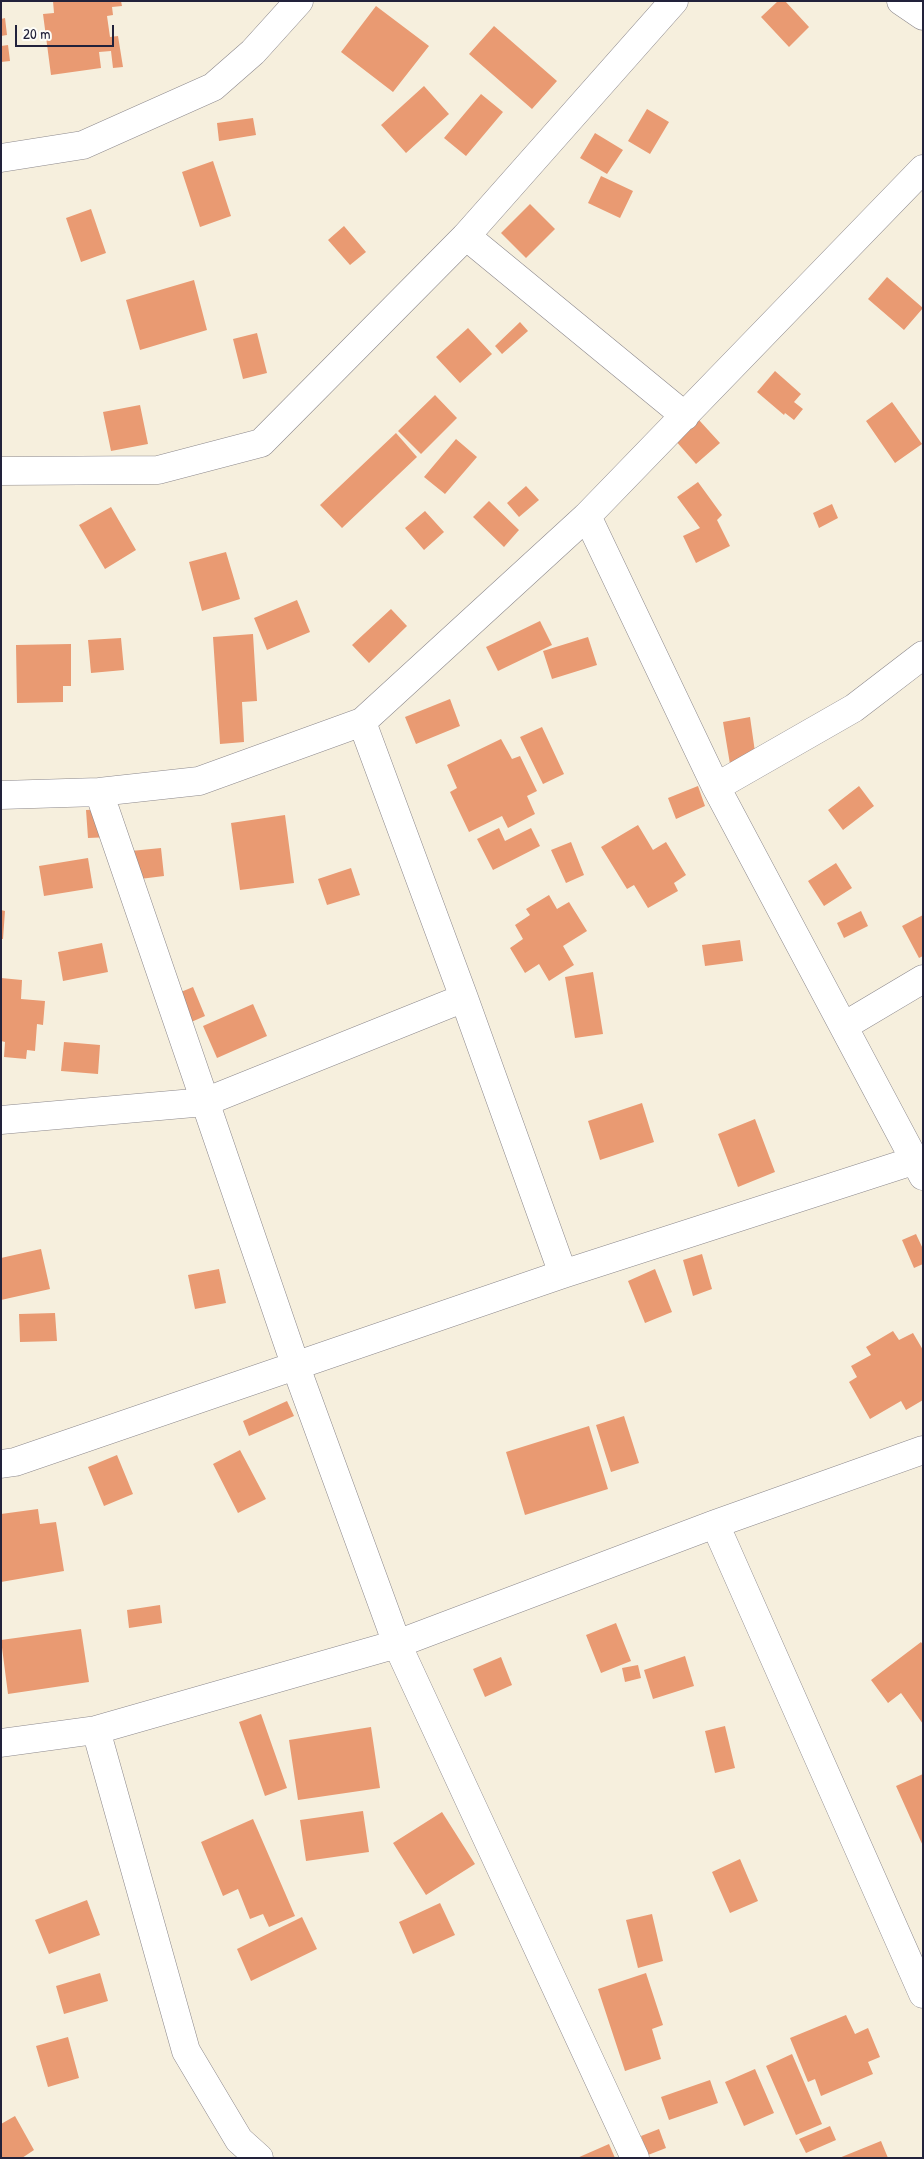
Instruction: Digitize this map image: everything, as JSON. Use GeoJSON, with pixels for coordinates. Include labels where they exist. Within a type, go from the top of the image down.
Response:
{"type":"FeatureCollection","features":[{"type":"Feature","properties":{"kind":"main road"},"geometry":{"type":"LineString","coordinates":[[1,158],[83,145],[213,87],[253,52],[299,1]]}},
{"type":"Feature","properties":{"kind":"main road"},"geometry":{"type":"LineString","coordinates":[[1,471],[158,470],[260,443],[466,236],[674,1]]}},
{"type":"Feature","properties":{"kind":"main road"},"geometry":{"type":"LineString","coordinates":[[901,1],[923,16]]}},
{"type":"Feature","properties":{"kind":"main road"},"geometry":{"type":"LineString","coordinates":[[1,795],[99,792],[199,781],[362,722],[587,516],[923,169]]}},
{"type":"Feature","properties":{"kind":"main road"},"geometry":{"type":"LineString","coordinates":[[466,236],[685,416]]}},
{"type":"Feature","properties":{"kind":"main road"},"geometry":{"type":"LineString","coordinates":[[1,1464],[15,1462],[296,1367],[563,1274],[919,1168],[716,787],[587,516]]}},
{"type":"Feature","properties":{"kind":"main road"},"geometry":{"type":"LineString","coordinates":[[716,787],[854,708],[923,655]]}},
{"type":"Feature","properties":{"kind":"main road"},"geometry":{"type":"LineString","coordinates":[[362,722],[563,1274]]}},
{"type":"Feature","properties":{"kind":"main road"},"geometry":{"type":"LineString","coordinates":[[99,792],[296,1367],[397,1644],[635,2158]]}},
{"type":"Feature","properties":{"kind":"main road"},"geometry":{"type":"LineString","coordinates":[[844,1026],[923,979]]}},
{"type":"Feature","properties":{"kind":"main road"},"geometry":{"type":"LineString","coordinates":[[1,1120],[205,1102],[464,998]]}},
{"type":"Feature","properties":{"kind":"main road"},"geometry":{"type":"LineString","coordinates":[[1,1742],[96,1730],[397,1644],[715,1524],[923,1450]]}},
{"type":"Feature","properties":{"kind":"main road"},"geometry":{"type":"LineString","coordinates":[[715,1524],[923,1994]]}},
{"type":"Feature","properties":{"kind":"main road"},"geometry":{"type":"LineString","coordinates":[[96,1730],[186,2051],[239,2140],[259,2158]]}},
{"type":"Feature","properties":{"kind":"building"},"geometry":{"type":"Polygon","coordinates":[[[53,1],[121,1],[122,6],[112,7],[113,15],[107,16],[110,37],[118,36],[123,67],[113,68],[111,51],[99,52],[101,68],[51,75],[43,14],[54,13],[53,1]]]}},
{"type":"Feature","properties":{"kind":"building"},"geometry":{"type":"Polygon","coordinates":[[[778,1],[785,1],[809,27],[789,47],[761,17],[778,1]]]}},
{"type":"Feature","properties":{"kind":"building"},"geometry":{"type":"Polygon","coordinates":[[[376,6],[429,46],[393,92],[341,52],[376,6]]]}},
{"type":"Feature","properties":{"kind":"building"},"geometry":{"type":"Polygon","coordinates":[[[5,18],[7,35],[1,36],[1,19],[5,18]]]}},
{"type":"Feature","properties":{"kind":"building"},"geometry":{"type":"Polygon","coordinates":[[[494,26],[557,81],[532,109],[469,54],[494,26]]]}},
{"type":"Feature","properties":{"kind":"building"},"geometry":{"type":"Polygon","coordinates":[[[8,45],[10,61],[1,62],[1,46],[8,45]]]}},
{"type":"Feature","properties":{"kind":"building"},"geometry":{"type":"Polygon","coordinates":[[[424,86],[449,114],[406,153],[381,125],[424,86]]]}},
{"type":"Feature","properties":{"kind":"building"},"geometry":{"type":"Polygon","coordinates":[[[481,94],[503,112],[466,156],[444,138],[481,94]]]}},
{"type":"Feature","properties":{"kind":"building"},"geometry":{"type":"Polygon","coordinates":[[[647,109],[669,122],[650,154],[628,141],[647,109]]]}},
{"type":"Feature","properties":{"kind":"building"},"geometry":{"type":"Polygon","coordinates":[[[253,118],[256,135],[219,141],[217,123],[253,118]]]}},
{"type":"Feature","properties":{"kind":"building"},"geometry":{"type":"Polygon","coordinates":[[[595,133],[623,150],[607,174],[580,158],[595,133]]]}},
{"type":"Feature","properties":{"kind":"building"},"geometry":{"type":"Polygon","coordinates":[[[213,161],[231,216],[200,227],[182,172],[213,161]]]}},
{"type":"Feature","properties":{"kind":"building"},"geometry":{"type":"Polygon","coordinates":[[[601,176],[633,191],[620,218],[588,203],[601,176]]]}},
{"type":"Feature","properties":{"kind":"building"},"geometry":{"type":"Polygon","coordinates":[[[530,204],[555,229],[526,258],[501,233],[530,204]]]}},
{"type":"Feature","properties":{"kind":"building"},"geometry":{"type":"Polygon","coordinates":[[[91,209],[106,253],[81,262],[66,218],[91,209]]]}},
{"type":"Feature","properties":{"kind":"building"},"geometry":{"type":"Polygon","coordinates":[[[344,226],[366,252],[350,265],[328,240],[344,226]]]}},
{"type":"Feature","properties":{"kind":"building"},"geometry":{"type":"Polygon","coordinates":[[[887,277],[923,308],[904,330],[868,299],[887,277]]]}},
{"type":"Feature","properties":{"kind":"building"},"geometry":{"type":"Polygon","coordinates":[[[194,280],[207,330],[140,350],[126,300],[194,280]]]}},
{"type":"Feature","properties":{"kind":"building"},"geometry":{"type":"Polygon","coordinates":[[[520,322],[528,331],[502,354],[495,346],[520,322]]]}},
{"type":"Feature","properties":{"kind":"building"},"geometry":{"type":"Polygon","coordinates":[[[468,328],[492,354],[460,383],[436,357],[468,328]]]}},
{"type":"Feature","properties":{"kind":"building"},"geometry":{"type":"Polygon","coordinates":[[[257,333],[267,373],[243,379],[233,339],[257,333]]]}},
{"type":"Feature","properties":{"kind":"building"},"geometry":{"type":"Polygon","coordinates":[[[775,371],[801,394],[794,402],[803,409],[794,420],[785,413],[784,415],[757,392],[775,371]]]}},
{"type":"Feature","properties":{"kind":"building"},"geometry":{"type":"Polygon","coordinates":[[[435,395],[457,418],[421,454],[398,431],[435,395]]]}},
{"type":"Feature","properties":{"kind":"building"},"geometry":{"type":"Polygon","coordinates":[[[892,402],[922,444],[895,463],[866,421],[892,402]]]}},
{"type":"Feature","properties":{"kind":"building"},"geometry":{"type":"Polygon","coordinates":[[[140,405],[148,444],[111,451],[103,412],[140,405]]]}},
{"type":"Feature","properties":{"kind":"building"},"geometry":{"type":"Polygon","coordinates":[[[699,420],[720,443],[696,464],[675,440],[699,420]]]}},
{"type":"Feature","properties":{"kind":"building"},"geometry":{"type":"Polygon","coordinates":[[[396,433],[417,457],[342,528],[320,505],[396,433]]]}},
{"type":"Feature","properties":{"kind":"building"},"geometry":{"type":"Polygon","coordinates":[[[456,439],[477,457],[445,494],[424,477],[456,439]]]}},
{"type":"Feature","properties":{"kind":"building"},"geometry":{"type":"Polygon","coordinates":[[[698,482],[722,515],[717,520],[730,546],[696,563],[683,536],[700,528],[677,497],[698,482]]]}},
{"type":"Feature","properties":{"kind":"building"},"geometry":{"type":"Polygon","coordinates":[[[526,486],[539,500],[519,517],[507,503],[526,486]]]}},
{"type":"Feature","properties":{"kind":"building"},"geometry":{"type":"Polygon","coordinates":[[[489,501],[519,530],[504,547],[473,517],[489,501]]]}},
{"type":"Feature","properties":{"kind":"building"},"geometry":{"type":"Polygon","coordinates":[[[832,504],[838,518],[819,528],[813,513],[832,504]]]}},
{"type":"Feature","properties":{"kind":"building"},"geometry":{"type":"Polygon","coordinates":[[[111,507],[136,550],[105,569],[79,525],[111,507]]]}},
{"type":"Feature","properties":{"kind":"building"},"geometry":{"type":"Polygon","coordinates":[[[425,511],[444,532],[424,550],[405,528],[425,511]]]}},
{"type":"Feature","properties":{"kind":"building"},"geometry":{"type":"Polygon","coordinates":[[[226,552],[240,599],[202,611],[189,562],[226,552]]]}},
{"type":"Feature","properties":{"kind":"building"},"geometry":{"type":"Polygon","coordinates":[[[297,600],[310,632],[267,650],[254,618],[297,600]]]}},
{"type":"Feature","properties":{"kind":"building"},"geometry":{"type":"Polygon","coordinates":[[[391,609],[407,626],[369,663],[352,645],[391,609]]]}},
{"type":"Feature","properties":{"kind":"building"},"geometry":{"type":"Polygon","coordinates":[[[540,621],[552,645],[498,671],[486,647],[540,621]]]}},
{"type":"Feature","properties":{"kind":"building"},"geometry":{"type":"Polygon","coordinates":[[[253,634],[257,701],[242,702],[244,742],[220,744],[213,637],[253,634]]]}},
{"type":"Feature","properties":{"kind":"building"},"geometry":{"type":"Polygon","coordinates":[[[588,637],[597,665],[552,679],[543,651],[588,637]]]}},
{"type":"Feature","properties":{"kind":"building"},"geometry":{"type":"Polygon","coordinates":[[[121,638],[124,670],[91,673],[88,640],[121,638]]]}},
{"type":"Feature","properties":{"kind":"building"},"geometry":{"type":"Polygon","coordinates":[[[71,644],[71,686],[63,686],[63,702],[17,703],[16,645],[71,644]]]}},
{"type":"Feature","properties":{"kind":"building"},"geometry":{"type":"Polygon","coordinates":[[[450,699],[460,726],[416,744],[405,717],[450,699]]]}},
{"type":"Feature","properties":{"kind":"building"},"geometry":{"type":"Polygon","coordinates":[[[750,717],[756,759],[730,764],[723,722],[750,717]]]}},
{"type":"Feature","properties":{"kind":"building"},"geometry":{"type":"Polygon","coordinates":[[[542,727],[564,774],[543,784],[520,737],[542,727]]]}},
{"type":"Feature","properties":{"kind":"building"},"geometry":{"type":"Polygon","coordinates":[[[501,739],[512,759],[520,756],[537,791],[527,796],[535,814],[508,828],[502,816],[469,832],[450,792],[457,788],[447,765],[501,739]]]}},
{"type":"Feature","properties":{"kind":"building"},"geometry":{"type":"Polygon","coordinates":[[[698,786],[705,806],[676,819],[668,798],[698,786]]]}},
{"type":"Feature","properties":{"kind":"building"},"geometry":{"type":"Polygon","coordinates":[[[859,786],[874,806],[843,830],[828,810],[859,786]]]}},
{"type":"Feature","properties":{"kind":"building"},"geometry":{"type":"Polygon","coordinates":[[[109,809],[111,837],[88,838],[86,810],[109,809]]]}},
{"type":"Feature","properties":{"kind":"building"},"geometry":{"type":"Polygon","coordinates":[[[285,815],[294,883],[240,890],[231,823],[285,815]]]}},
{"type":"Feature","properties":{"kind":"building"},"geometry":{"type":"Polygon","coordinates":[[[638,825],[653,850],[666,842],[686,875],[674,883],[678,891],[648,908],[634,885],[627,889],[601,847],[638,825]]]}},
{"type":"Feature","properties":{"kind":"building"},"geometry":{"type":"Polygon","coordinates":[[[499,828],[505,841],[531,828],[540,846],[493,870],[477,839],[499,828]]]}},
{"type":"Feature","properties":{"kind":"building"},"geometry":{"type":"Polygon","coordinates":[[[571,842],[584,875],[566,883],[551,850],[571,842]]]}},
{"type":"Feature","properties":{"kind":"building"},"geometry":{"type":"Polygon","coordinates":[[[161,848],[164,876],[124,881],[121,852],[161,848]]]}},
{"type":"Feature","properties":{"kind":"building"},"geometry":{"type":"Polygon","coordinates":[[[88,858],[93,888],[44,896],[39,866],[88,858]]]}},
{"type":"Feature","properties":{"kind":"building"},"geometry":{"type":"Polygon","coordinates":[[[836,863],[852,888],[824,906],[808,881],[836,863]]]}},
{"type":"Feature","properties":{"kind":"building"},"geometry":{"type":"Polygon","coordinates":[[[351,868],[360,895],[327,905],[318,879],[351,868]]]}},
{"type":"Feature","properties":{"kind":"building"},"geometry":{"type":"Polygon","coordinates":[[[549,895],[557,909],[569,902],[587,931],[563,946],[574,965],[549,981],[539,964],[525,973],[510,948],[523,939],[515,925],[530,915],[526,909],[549,895]]]}},
{"type":"Feature","properties":{"kind":"building"},"geometry":{"type":"Polygon","coordinates":[[[1,910],[5,911],[3,939],[1,939],[1,910]]]}},
{"type":"Feature","properties":{"kind":"building"},"geometry":{"type":"Polygon","coordinates":[[[861,911],[868,926],[844,938],[837,923],[861,911]]]}},
{"type":"Feature","properties":{"kind":"building"},"geometry":{"type":"Polygon","coordinates":[[[923,915],[923,956],[919,958],[902,926],[923,915]]]}},
{"type":"Feature","properties":{"kind":"building"},"geometry":{"type":"Polygon","coordinates":[[[740,940],[743,961],[705,966],[702,945],[740,940]]]}},
{"type":"Feature","properties":{"kind":"building"},"geometry":{"type":"Polygon","coordinates":[[[102,943],[108,972],[63,981],[58,952],[102,943]]]}},
{"type":"Feature","properties":{"kind":"building"},"geometry":{"type":"Polygon","coordinates":[[[593,972],[603,1034],[575,1038],[565,977],[593,972]]]}},
{"type":"Feature","properties":{"kind":"building"},"geometry":{"type":"Polygon","coordinates":[[[1,978],[22,980],[21,999],[45,1001],[43,1025],[37,1024],[35,1051],[27,1050],[26,1059],[4,1057],[5,1042],[1,1041],[1,978]]]}},
{"type":"Feature","properties":{"kind":"building"},"geometry":{"type":"Polygon","coordinates":[[[193,987],[205,1016],[189,1023],[176,994],[193,987]]]}},
{"type":"Feature","properties":{"kind":"building"},"geometry":{"type":"Polygon","coordinates":[[[253,1004],[267,1036],[217,1058],[203,1026],[253,1004]]]}},
{"type":"Feature","properties":{"kind":"building"},"geometry":{"type":"Polygon","coordinates":[[[64,1042],[100,1045],[98,1074],[61,1071],[64,1042]]]}},
{"type":"Feature","properties":{"kind":"building"},"geometry":{"type":"Polygon","coordinates":[[[642,1103],[654,1142],[600,1160],[588,1121],[642,1103]]]}},
{"type":"Feature","properties":{"kind":"building"},"geometry":{"type":"Polygon","coordinates":[[[755,1119],[775,1172],[738,1187],[718,1134],[755,1119]]]}},
{"type":"Feature","properties":{"kind":"building"},"geometry":{"type":"Polygon","coordinates":[[[916,1234],[923,1249],[923,1264],[914,1268],[902,1240],[916,1234]]]}},
{"type":"Feature","properties":{"kind":"building"},"geometry":{"type":"Polygon","coordinates":[[[41,1249],[50,1289],[1,1300],[1,1258],[41,1249]]]}},
{"type":"Feature","properties":{"kind":"building"},"geometry":{"type":"Polygon","coordinates":[[[702,1254],[712,1289],[693,1296],[683,1260],[702,1254]]]}},
{"type":"Feature","properties":{"kind":"building"},"geometry":{"type":"Polygon","coordinates":[[[219,1269],[226,1303],[195,1309],[188,1275],[219,1269]]]}},
{"type":"Feature","properties":{"kind":"building"},"geometry":{"type":"Polygon","coordinates":[[[655,1269],[672,1312],[645,1323],[628,1281],[655,1269]]]}},
{"type":"Feature","properties":{"kind":"building"},"geometry":{"type":"Polygon","coordinates":[[[55,1313],[57,1341],[20,1342],[19,1314],[55,1313]]]}},
{"type":"Feature","properties":{"kind":"building"},"geometry":{"type":"Polygon","coordinates":[[[893,1331],[899,1340],[913,1333],[923,1350],[923,1400],[906,1410],[901,1401],[870,1419],[849,1382],[857,1377],[851,1366],[871,1355],[866,1347],[893,1331]]]}},
{"type":"Feature","properties":{"kind":"building"},"geometry":{"type":"Polygon","coordinates":[[[287,1401],[294,1416],[249,1436],[243,1421],[287,1401]]]}},
{"type":"Feature","properties":{"kind":"building"},"geometry":{"type":"Polygon","coordinates":[[[624,1416],[639,1463],[611,1472],[596,1425],[624,1416]]]}},
{"type":"Feature","properties":{"kind":"building"},"geometry":{"type":"Polygon","coordinates":[[[589,1426],[608,1489],[525,1515],[506,1452],[589,1426]]]}},
{"type":"Feature","properties":{"kind":"building"},"geometry":{"type":"Polygon","coordinates":[[[240,1450],[266,1499],[238,1513],[213,1464],[240,1450]]]}},
{"type":"Feature","properties":{"kind":"building"},"geometry":{"type":"Polygon","coordinates":[[[117,1455],[133,1494],[104,1506],[88,1467],[117,1455]]]}},
{"type":"Feature","properties":{"kind":"building"},"geometry":{"type":"Polygon","coordinates":[[[38,1509],[40,1524],[56,1522],[64,1571],[1,1582],[1,1514],[38,1509]]]}},
{"type":"Feature","properties":{"kind":"building"},"geometry":{"type":"Polygon","coordinates":[[[160,1605],[162,1623],[129,1628],[127,1610],[160,1605]]]}},
{"type":"Feature","properties":{"kind":"building"},"geometry":{"type":"Polygon","coordinates":[[[616,1623],[631,1661],[601,1673],[586,1635],[616,1623]]]}},
{"type":"Feature","properties":{"kind":"building"},"geometry":{"type":"Polygon","coordinates":[[[81,1629],[89,1682],[8,1694],[1,1640],[81,1629]]]}},
{"type":"Feature","properties":{"kind":"building"},"geometry":{"type":"Polygon","coordinates":[[[921,1642],[923,1645],[923,1724],[901,1693],[888,1703],[871,1680],[921,1642]]]}},
{"type":"Feature","properties":{"kind":"building"},"geometry":{"type":"Polygon","coordinates":[[[685,1656],[694,1686],[653,1699],[644,1670],[685,1656]]]}},
{"type":"Feature","properties":{"kind":"building"},"geometry":{"type":"Polygon","coordinates":[[[501,1657],[512,1685],[485,1697],[473,1669],[501,1657]]]}},
{"type":"Feature","properties":{"kind":"building"},"geometry":{"type":"Polygon","coordinates":[[[638,1665],[641,1678],[625,1682],[622,1668],[638,1665]]]}},
{"type":"Feature","properties":{"kind":"building"},"geometry":{"type":"Polygon","coordinates":[[[261,1714],[287,1788],[265,1796],[239,1722],[261,1714]]]}},
{"type":"Feature","properties":{"kind":"building"},"geometry":{"type":"Polygon","coordinates":[[[725,1726],[735,1768],[715,1773],[705,1731],[725,1726]]]}},
{"type":"Feature","properties":{"kind":"building"},"geometry":{"type":"Polygon","coordinates":[[[371,1727],[380,1788],[298,1800],[289,1740],[371,1727]]]}},
{"type":"Feature","properties":{"kind":"building"},"geometry":{"type":"Polygon","coordinates":[[[923,1774],[923,1846],[896,1786],[923,1774]]]}},
{"type":"Feature","properties":{"kind":"building"},"geometry":{"type":"Polygon","coordinates":[[[363,1811],[369,1852],[306,1861],[300,1820],[363,1811]]]}},
{"type":"Feature","properties":{"kind":"building"},"geometry":{"type":"Polygon","coordinates":[[[442,1812],[475,1864],[426,1895],[393,1843],[442,1812]]]}},
{"type":"Feature","properties":{"kind":"building"},"geometry":{"type":"Polygon","coordinates":[[[253,1819],[295,1916],[269,1927],[263,1914],[250,1919],[238,1889],[223,1896],[201,1842],[253,1819]]]}},
{"type":"Feature","properties":{"kind":"building"},"geometry":{"type":"Polygon","coordinates":[[[740,1859],[758,1901],[730,1913],[712,1872],[740,1859]]]}},
{"type":"Feature","properties":{"kind":"building"},"geometry":{"type":"Polygon","coordinates":[[[87,1900],[100,1935],[49,1954],[35,1920],[87,1900]]]}},
{"type":"Feature","properties":{"kind":"building"},"geometry":{"type":"Polygon","coordinates":[[[440,1903],[455,1935],[413,1954],[399,1922],[440,1903]]]}},
{"type":"Feature","properties":{"kind":"building"},"geometry":{"type":"Polygon","coordinates":[[[652,1914],[663,1961],[638,1968],[626,1920],[652,1914]]]}},
{"type":"Feature","properties":{"kind":"building"},"geometry":{"type":"Polygon","coordinates":[[[302,1917],[317,1949],[251,1981],[237,1949],[302,1917]]]}},
{"type":"Feature","properties":{"kind":"building"},"geometry":{"type":"Polygon","coordinates":[[[100,1973],[108,2001],[64,2014],[56,1986],[100,1973]]]}},
{"type":"Feature","properties":{"kind":"building"},"geometry":{"type":"Polygon","coordinates":[[[646,1973],[663,2025],[652,2029],[661,2059],[625,2071],[598,1989],[646,1973]]]}},
{"type":"Feature","properties":{"kind":"building"},"geometry":{"type":"Polygon","coordinates":[[[846,2015],[855,2034],[868,2028],[880,2057],[868,2062],[873,2074],[821,2096],[815,2079],[808,2082],[790,2038],[846,2015]]]}},
{"type":"Feature","properties":{"kind":"building"},"geometry":{"type":"Polygon","coordinates":[[[68,2037],[79,2078],[48,2087],[36,2046],[68,2037]]]}},
{"type":"Feature","properties":{"kind":"building"},"geometry":{"type":"Polygon","coordinates":[[[792,2054],[822,2124],[796,2135],[766,2066],[792,2054]]]}},
{"type":"Feature","properties":{"kind":"building"},"geometry":{"type":"Polygon","coordinates":[[[755,2069],[774,2113],[744,2126],[725,2082],[755,2069]]]}},
{"type":"Feature","properties":{"kind":"building"},"geometry":{"type":"Polygon","coordinates":[[[710,2080],[718,2103],[669,2120],[661,2097],[710,2080]]]}},
{"type":"Feature","properties":{"kind":"building"},"geometry":{"type":"Polygon","coordinates":[[[15,2116],[34,2150],[22,2158],[1,2158],[1,2124],[15,2116]]]}},
{"type":"Feature","properties":{"kind":"building"},"geometry":{"type":"Polygon","coordinates":[[[830,2126],[836,2140],[806,2153],[799,2139],[830,2126]]]}},
{"type":"Feature","properties":{"kind":"building"},"geometry":{"type":"Polygon","coordinates":[[[659,2129],[666,2148],[648,2155],[641,2136],[659,2129]]]}},
{"type":"Feature","properties":{"kind":"building"},"geometry":{"type":"Polygon","coordinates":[[[881,2141],[888,2158],[839,2158],[881,2141]]]}},
{"type":"Feature","properties":{"kind":"building"},"geometry":{"type":"Polygon","coordinates":[[[609,2144],[615,2158],[577,2158],[609,2144]]]}}]}
